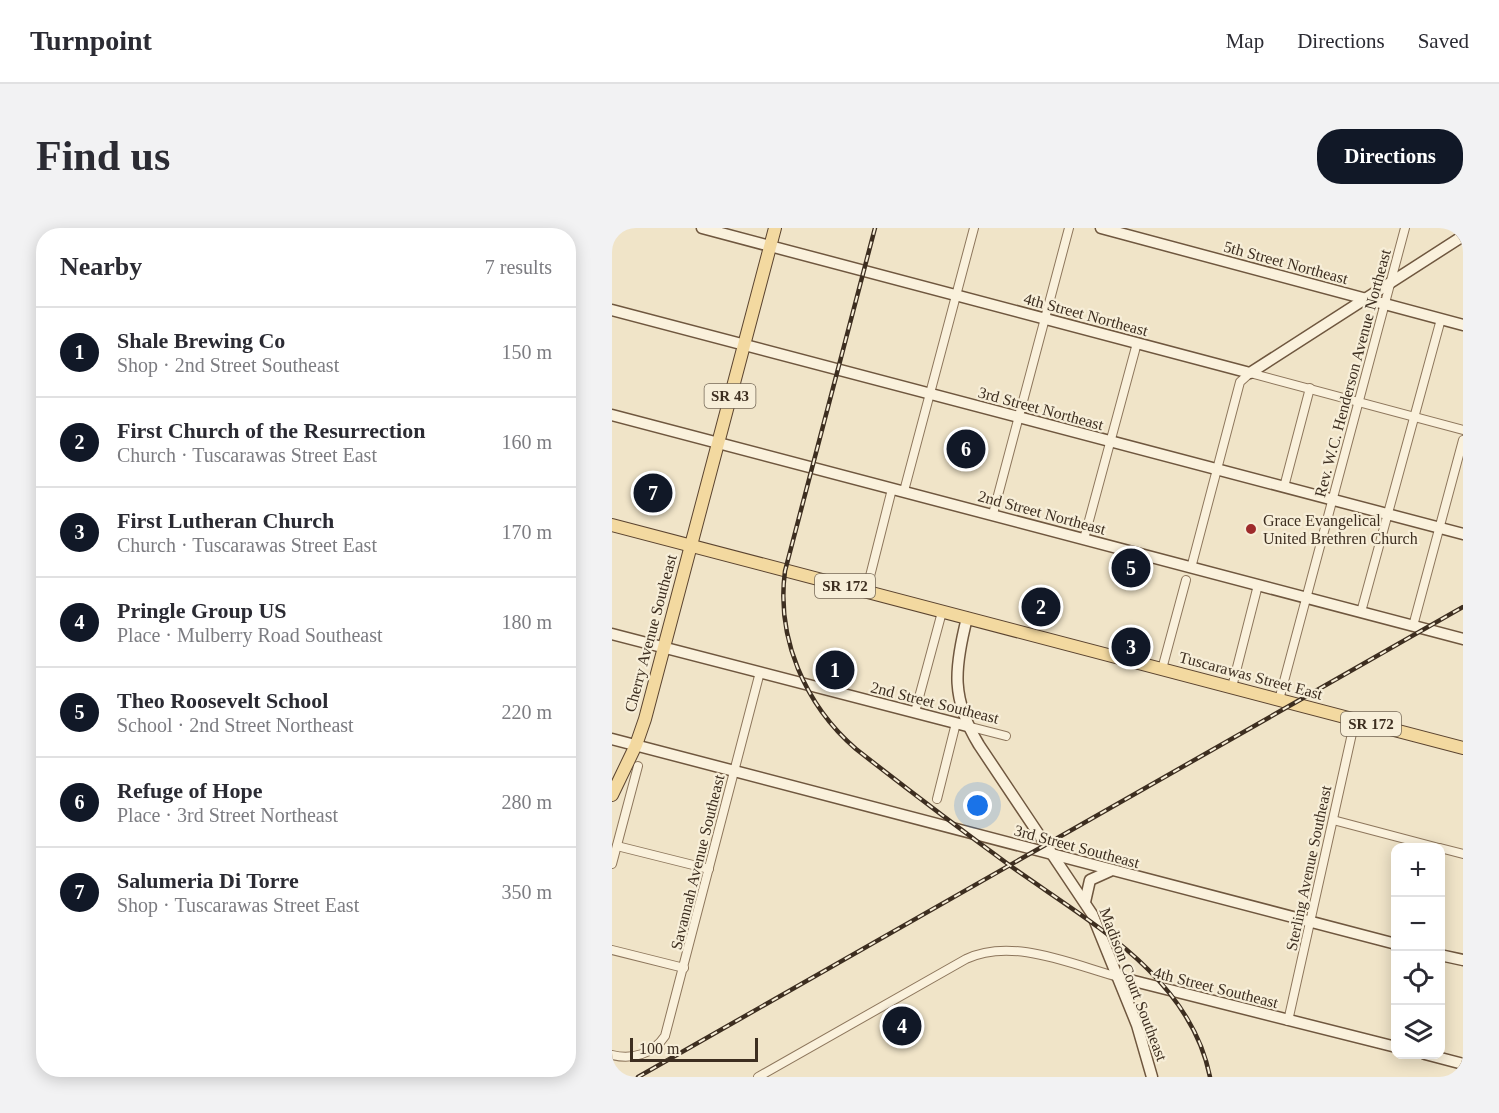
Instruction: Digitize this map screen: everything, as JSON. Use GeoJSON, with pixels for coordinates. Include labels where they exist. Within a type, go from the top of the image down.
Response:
{"type":"FeatureCollection","features":[{"type":"Feature","properties":{"kind":"main road","name":"SR 43"},"geometry":{"type":"LineString","coordinates":[[689,545],[775,228]]}},
{"type":"Feature","properties":{"kind":"main road","name":"Tuscarawas Street East"},"geometry":{"type":"LineString","coordinates":[[612,525],[1463,748]]}},
{"type":"Feature","properties":{"kind":"main road","name":"Cherry Avenue Southeast"},"geometry":{"type":"LineString","coordinates":[[612,795],[636,745],[689,545]]}},
{"type":"Feature","properties":{"kind":"street","name":"4th Street Northeast"},"geometry":{"type":"LineString","coordinates":[[702,228],[1463,430]]}},
{"type":"Feature","properties":{"kind":"street"},"geometry":{"type":"LineString","coordinates":[[866,592],[930,394],[974,228]]}},
{"type":"Feature","properties":{"kind":"street"},"geometry":{"type":"LineString","coordinates":[[993,514],[1069,228]]}},
{"type":"Feature","properties":{"kind":"street","name":"5th Street Northeast"},"geometry":{"type":"LineString","coordinates":[[1101,228],[1463,325]]}},
{"type":"Feature","properties":{"kind":"street","name":"Rev. W.C. Henderson Avenue Northeast"},"geometry":{"type":"LineString","coordinates":[[1279,700],[1405,228]]}},
{"type":"Feature","properties":{"kind":"street"},"geometry":{"type":"LineString","coordinates":[[1191,568],[1240,382],[1250,373],[1463,236]]}},
{"type":"Feature","properties":{"kind":"street","name":"3rd Street Northeast"},"geometry":{"type":"LineString","coordinates":[[612,310],[1463,534]]}},
{"type":"Feature","properties":{"kind":"street"},"geometry":{"type":"LineString","coordinates":[[1361,612],[1441,319]]}},
{"type":"Feature","properties":{"kind":"street"},"geometry":{"type":"LineString","coordinates":[[1084,539],[1137,343]]}},
{"type":"Feature","properties":{"kind":"street"},"geometry":{"type":"LineString","coordinates":[[1284,487],[1310,388]]}},
{"type":"Feature","properties":{"kind":"street","name":"2nd Street Northeast"},"geometry":{"type":"LineString","coordinates":[[612,415],[1463,639]]}},
{"type":"Feature","properties":{"kind":"street"},"geometry":{"type":"LineString","coordinates":[[1413,626],[1463,440]]}},
{"type":"Feature","properties":{"kind":"street"},"geometry":{"type":"LineString","coordinates":[[1162,669],[1186,580]]}},
{"type":"Feature","properties":{"kind":"street"},"geometry":{"type":"LineString","coordinates":[[1232,687],[1258,585]]}},
{"type":"Feature","properties":{"kind":"street"},"geometry":{"type":"LineString","coordinates":[[915,712],[942,612]]}},
{"type":"Feature","properties":{"kind":"street","name":"Madison Court Southeast"},"geometry":{"type":"LineString","coordinates":[[968,618],[958,657],[956,683],[960,707],[968,726],[1085,902],[1100,930],[1152,1077]]}},
{"type":"Feature","properties":{"kind":"street","name":"2nd Street Southeast"},"geometry":{"type":"LineString","coordinates":[[612,634],[1006,736]]}},
{"type":"Feature","properties":{"kind":"street","name":"Savannah Avenue Southeast"},"geometry":{"type":"LineString","coordinates":[[612,1055],[628,1058],[648,1051],[665,1036],[760,672]]}},
{"type":"Feature","properties":{"kind":"street","name":"Sterling Avenue Southeast"},"geometry":{"type":"LineString","coordinates":[[1288,1021],[1355,720]]}},
{"type":"Feature","properties":{"kind":"street"},"geometry":{"type":"LineString","coordinates":[[937,799],[956,723]]}},
{"type":"Feature","properties":{"kind":"street","name":"3rd Street Southeast"},"geometry":{"type":"LineString","coordinates":[[612,739],[1391,943]]}},
{"type":"Feature","properties":{"kind":"street"},"geometry":{"type":"LineString","coordinates":[[612,864],[638,766]]}},
{"type":"Feature","properties":{"kind":"street"},"geometry":{"type":"LineString","coordinates":[[1332,820],[1421,843]]}},
{"type":"Feature","properties":{"kind":"street"},"geometry":{"type":"LineString","coordinates":[[617,846],[709,869]]}},
{"type":"Feature","properties":{"kind":"street"},"geometry":{"type":"LineString","coordinates":[[1445,849],[1463,854]]}},
{"type":"Feature","properties":{"kind":"street"},"geometry":{"type":"LineString","coordinates":[[1085,902],[1090,880],[1111,870]]}},
{"type":"Feature","properties":{"kind":"street","name":"4th Street Southeast"},"geometry":{"type":"LineString","coordinates":[[758,1077],[966,959],[995,949],[1013,950],[1391,1046]]}},
{"type":"Feature","properties":{"kind":"street"},"geometry":{"type":"LineString","coordinates":[[612,950],[684,968]]}},
{"type":"Feature","properties":{"kind":"street"},"geometry":{"type":"LineString","coordinates":[[1445,956],[1463,960]]}},
{"type":"Feature","properties":{"kind":"street"},"geometry":{"type":"LineString","coordinates":[[1445,1059],[1463,1063]]}},
{"type":"Feature","properties":{"kind":"railway"},"geometry":{"type":"LineString","coordinates":[[875,228],[785,571],[783,596],[785,621],[798,669],[822,712],[856,749],[992,853],[1103,931],[1159,981],[1181,1009],[1199,1041],[1210,1077]]}},
{"type":"Feature","properties":{"kind":"railway"},"geometry":{"type":"LineString","coordinates":[[638,1077],[1463,607]]}},
{"type":"Feature","properties":{"kind":"place","name":"Refuge of Hope"},"geometry":{"type":"Point","coordinates":[966,449]}},
{"type":"Feature","properties":{"kind":"place","name":"Salumeria Di Torre"},"geometry":{"type":"Point","coordinates":[653,493]}},
{"type":"Feature","properties":{"kind":"place","name":"Grace Evangelical United Brethren Church"},"geometry":{"type":"Point","coordinates":[1251,529]}},
{"type":"Feature","properties":{"kind":"place","name":"Theo Roosevelt School"},"geometry":{"type":"Point","coordinates":[1131,568]}},
{"type":"Feature","properties":{"kind":"place","name":"First Church of the Resurrection"},"geometry":{"type":"Point","coordinates":[1041,607]}},
{"type":"Feature","properties":{"kind":"place","name":"First Lutheran Church"},"geometry":{"type":"Point","coordinates":[1131,647]}},
{"type":"Feature","properties":{"kind":"place","name":"Shale Brewing Co"},"geometry":{"type":"Point","coordinates":[835,670]}},
{"type":"Feature","properties":{"kind":"place","name":"Pringle Group US"},"geometry":{"type":"Point","coordinates":[902,1026]}}]}
